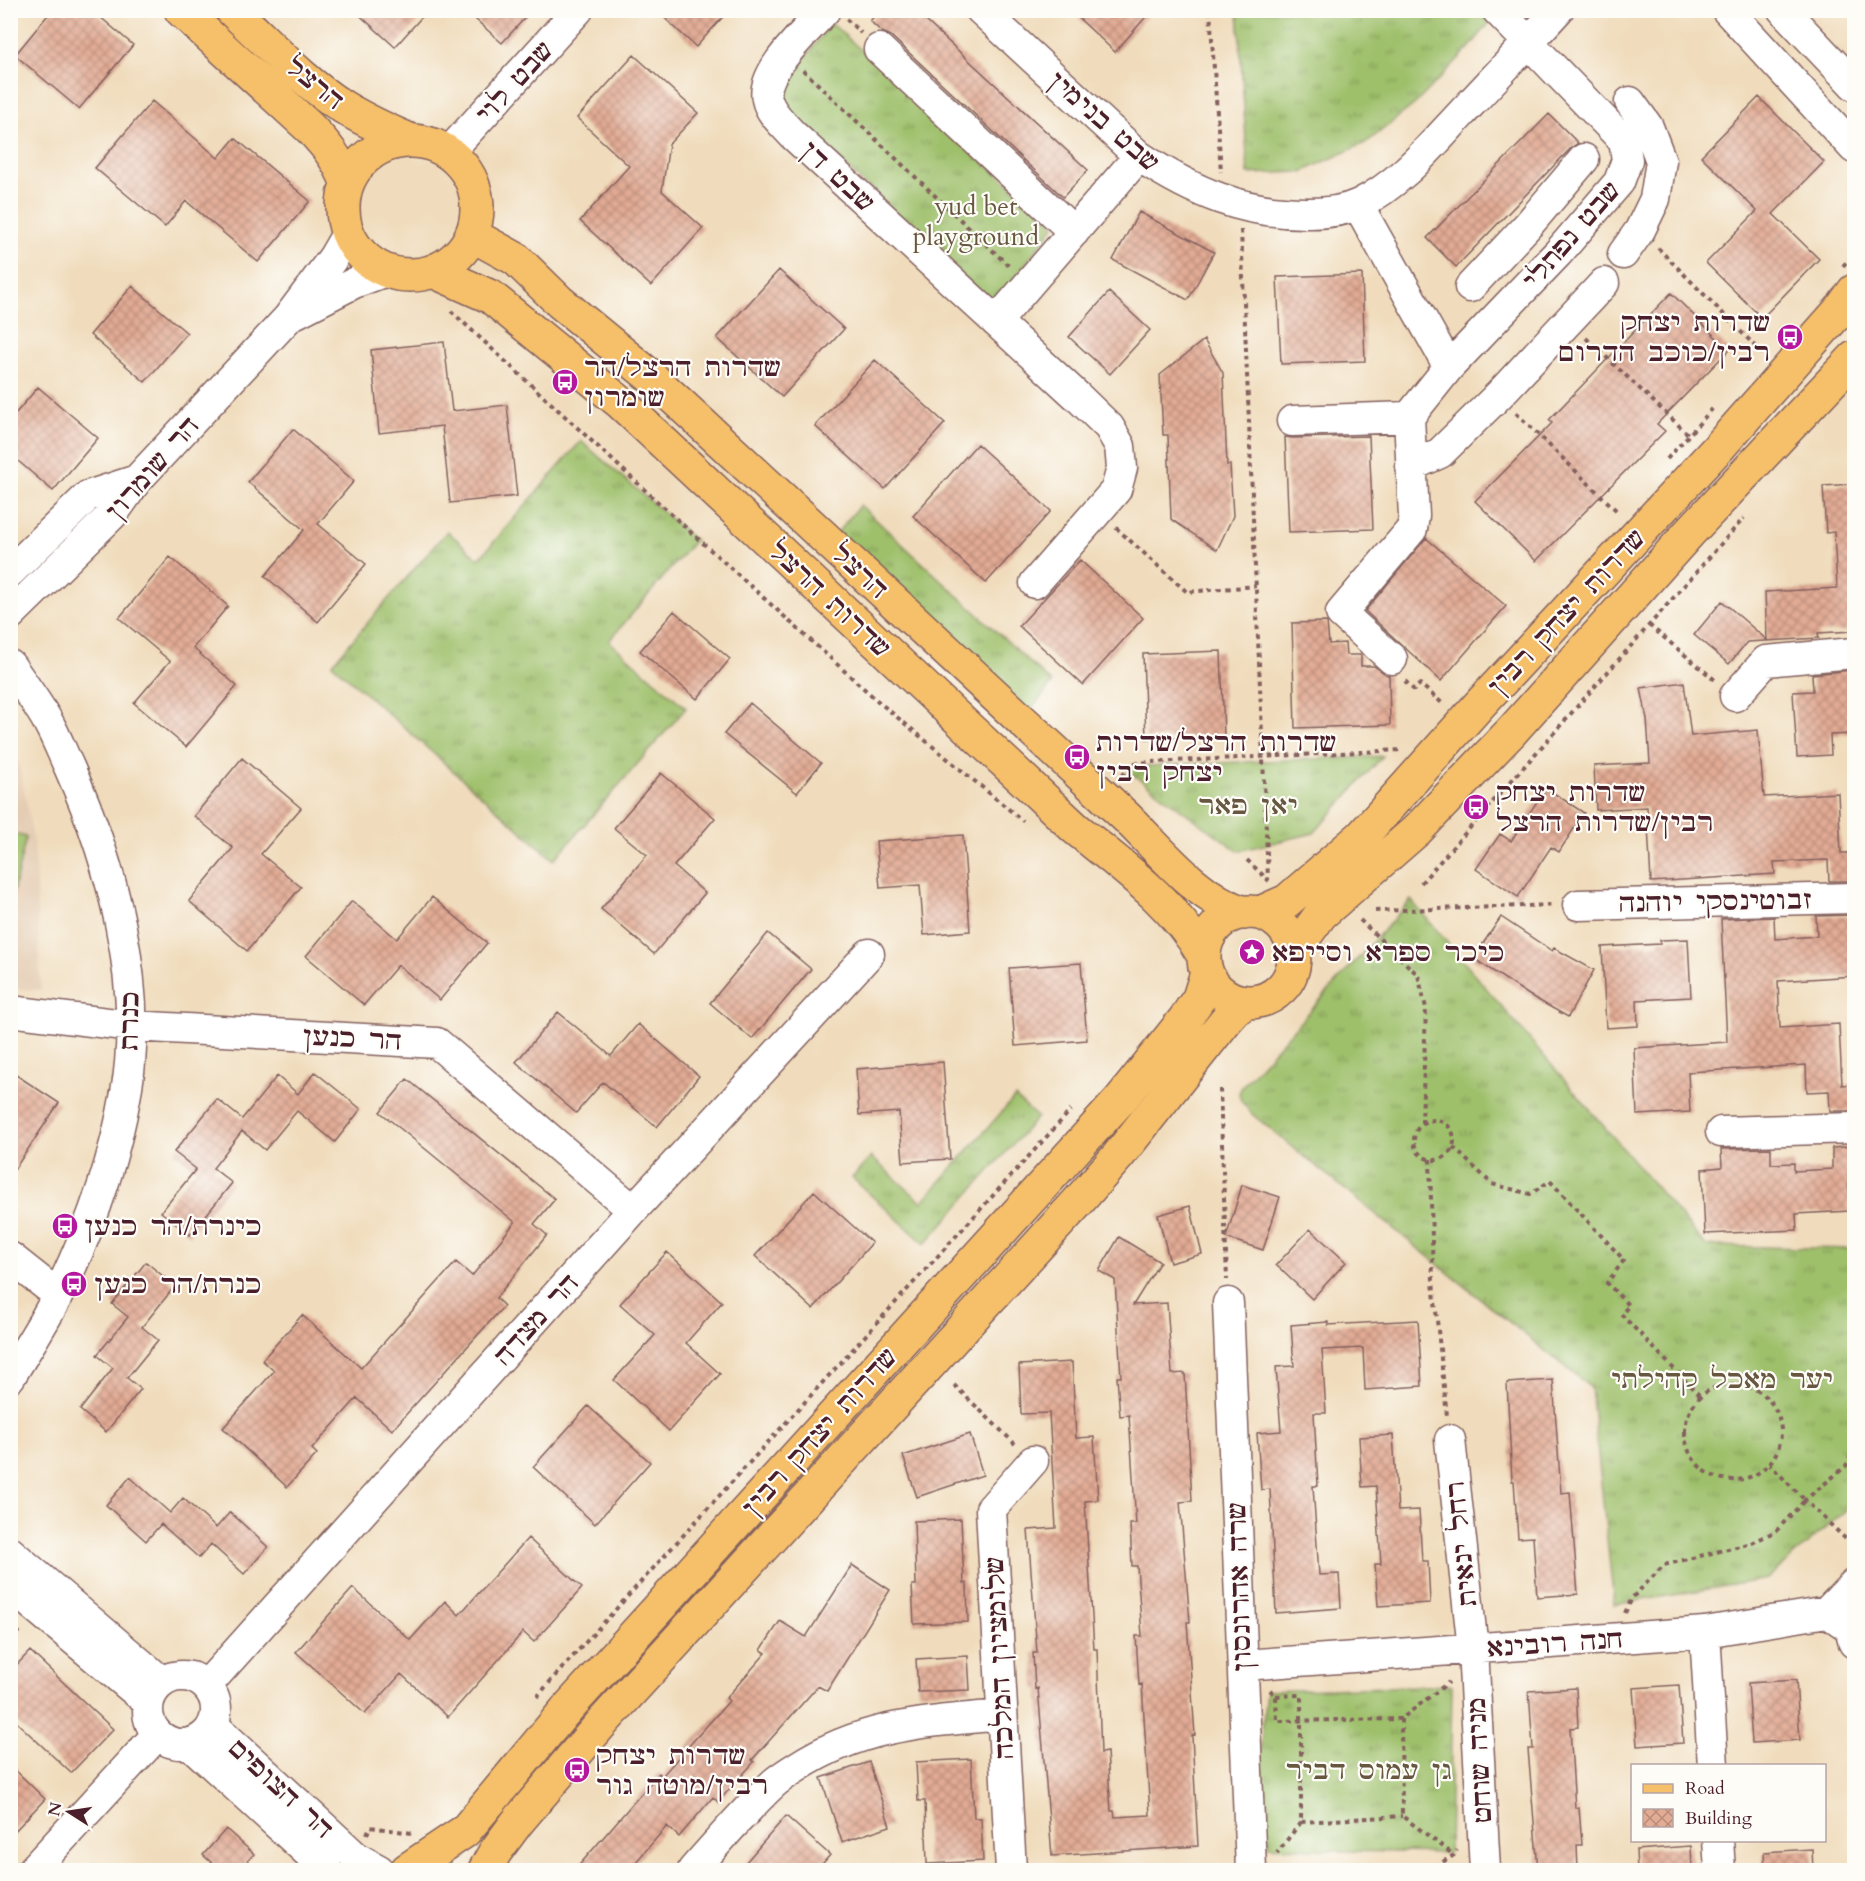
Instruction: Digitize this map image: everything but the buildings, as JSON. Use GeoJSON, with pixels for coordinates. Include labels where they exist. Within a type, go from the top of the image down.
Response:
{"type":"FeatureCollection","features":[{"type":"Feature","properties":{"kind":"main road"},"geometry":{"type":"LineString","coordinates":[[181,10],[310,128],[329,148],[339,163],[347,183]]}},
{"type":"Feature","properties":{"kind":"main road","name":"הרצל"},"geometry":{"type":"LineString","coordinates":[[232,10],[313,85],[374,125],[409,140]]}},
{"type":"Feature","properties":{"kind":"main road"},"geometry":{"type":"LineString","coordinates":[[347,234],[343,208],[347,183],[357,165],[372,152],[390,143],[409,140],[430,143],[449,152]]}},
{"type":"Feature","properties":{"kind":"main road","name":"שדרות הרצל"},"geometry":{"type":"LineString","coordinates":[[347,234],[357,250],[370,263],[386,272],[409,276],[433,272],[449,263],[472,235],[477,217],[477,198],[467,173],[449,152]]}},
{"type":"Feature","properties":{"kind":"main road","name":"הרצל"},"geometry":{"type":"LineString","coordinates":[[472,235],[516,259],[560,302],[649,375],[1199,889],[1227,907],[1252,913]]}},
{"type":"Feature","properties":{"kind":"main road","name":"שדרות הרצל"},"geometry":{"type":"LineString","coordinates":[[433,272],[490,297],[621,403],[1075,828],[1149,889],[1184,925],[1206,965]]}},
{"type":"Feature","properties":{"kind":"main road","name":"שדרות יצחק רבין"},"geometry":{"type":"LineString","coordinates":[[1252,913],[1287,901],[1362,836],[1719,447],[1841,309],[1854,291]]}},
{"type":"Feature","properties":{"kind":"main road","name":"שדרות יצחק רבין"},"geometry":{"type":"LineString","coordinates":[[1294,951],[1321,914],[1417,830],[1511,732],[1689,533],[1854,358]]}},
{"type":"Feature","properties":{"kind":"main road"},"geometry":{"type":"LineString","coordinates":[[1252,913],[1272,918],[1283,927],[1294,951],[1293,969],[1279,992],[1267,999],[1245,1002],[1233,999],[1213,985],[1206,965],[1206,944],[1212,932],[1221,922],[1232,916],[1252,913]]}},
{"type":"Feature","properties":{"kind":"main road","name":"שדרות יצחק רבין"},"geometry":{"type":"LineString","coordinates":[[407,1870],[465,1831],[566,1710],[1122,1099],[1199,998],[1206,965]]}},
{"type":"Feature","properties":{"kind":"main road","name":"שדרות יצחק רבין"},"geometry":{"type":"LineString","coordinates":[[485,1870],[518,1821],[601,1724],[1076,1204],[1118,1156],[1226,1020],[1245,1002]]}},
{"type":"Feature","properties":{"kind":"street","name":"שבט לוי"},"geometry":{"type":"LineString","coordinates":[[449,152],[578,10]]}},
{"type":"Feature","properties":{"kind":"street","name":"שבט בנימין"},"geometry":{"type":"LineString","coordinates":[[981,10],[1139,156],[1165,173],[1231,203],[1288,214],[1326,213],[1358,205],[1400,178],[1558,10]]}},
{"type":"Feature","properties":{"kind":"street","name":"שבט נפתלי"},"geometry":{"type":"LineString","coordinates":[[1409,417],[1449,367],[1558,253],[1619,182],[1627,160],[1624,141],[1497,10]]}},
{"type":"Feature","properties":{"kind":"street"},"geometry":{"type":"LineString","coordinates":[[1727,10],[1854,148]]}},
{"type":"Feature","properties":{"kind":"street"},"geometry":{"type":"LineString","coordinates":[[1783,10],[1854,85]]}},
{"type":"Feature","properties":{"kind":"street","name":"שבט דן"},"geometry":{"type":"LineString","coordinates":[[838,17],[787,54],[772,74],[766,88],[767,100],[773,111],[792,134],[1109,427],[1120,446],[1122,468],[1116,490],[1035,583]]}},
{"type":"Feature","properties":{"kind":"street"},"geometry":{"type":"LineString","coordinates":[[879,49],[1074,232]]}},
{"type":"Feature","properties":{"kind":"street"},"geometry":{"type":"LineString","coordinates":[[1630,102],[1648,127],[1661,160],[1655,199],[1632,242]]}},
{"type":"Feature","properties":{"kind":"street"},"geometry":{"type":"LineString","coordinates":[[996,322],[1139,156]]}},
{"type":"Feature","properties":{"kind":"street"},"geometry":{"type":"LineString","coordinates":[[1470,286],[1529,224],[1584,159]]}},
{"type":"Feature","properties":{"kind":"street"},"geometry":{"type":"LineString","coordinates":[[1627,160],[1653,164],[1661,160]]}},
{"type":"Feature","properties":{"kind":"street"},"geometry":{"type":"LineString","coordinates":[[1358,205],[1449,367]]}},
{"type":"Feature","properties":{"kind":"street"},"geometry":{"type":"LineString","coordinates":[[1529,224],[1558,253]]}},
{"type":"Feature","properties":{"kind":"street"},"geometry":{"type":"LineString","coordinates":[[288,318],[333,258],[347,234]]}},
{"type":"Feature","properties":{"kind":"street"},"geometry":{"type":"LineString","coordinates":[[288,318],[354,283],[386,272]]}},
{"type":"Feature","properties":{"kind":"street"},"geometry":{"type":"LineString","coordinates":[[1411,466],[1440,453],[1499,396],[1604,283]]}},
{"type":"Feature","properties":{"kind":"street","name":"הר שומרון"},"geometry":{"type":"LineString","coordinates":[[10,615],[112,515],[137,480],[288,318]]}},
{"type":"Feature","properties":{"kind":"street"},"geometry":{"type":"LineString","coordinates":[[1292,421],[1409,417],[1414,516],[1412,529],[1341,613],[1400,666]]}},
{"type":"Feature","properties":{"kind":"street"},"geometry":{"type":"LineString","coordinates":[[10,572],[88,496],[137,480]]}},
{"type":"Feature","properties":{"kind":"street"},"geometry":{"type":"LineString","coordinates":[[1735,696],[1766,661],[1854,653]]}},
{"type":"Feature","properties":{"kind":"street","name":"כנרת"},"geometry":{"type":"LineString","coordinates":[[10,665],[49,723],[86,805],[110,881],[130,982],[132,1026],[126,1092],[112,1152],[90,1221],[58,1295],[10,1377]]}},
{"type":"Feature","properties":{"kind":"street","name":"זבוטינסקי יוהנה"},"geometry":{"type":"LineString","coordinates":[[1578,905],[1854,898]]}},
{"type":"Feature","properties":{"kind":"street","name":"הר מצדה"},"geometry":{"type":"LineString","coordinates":[[206,1686],[633,1210],[869,954]]}},
{"type":"Feature","properties":{"kind":"street","name":"הר כנען"},"geometry":{"type":"LineString","coordinates":[[10,1011],[132,1026],[437,1043],[633,1210]]}},
{"type":"Feature","properties":{"kind":"street"},"geometry":{"type":"LineString","coordinates":[[1721,1132],[1854,1128]]}},
{"type":"Feature","properties":{"kind":"street"},"geometry":{"type":"LineString","coordinates":[[10,1257],[58,1295]]}},
{"type":"Feature","properties":{"kind":"street","name":"שרה אהרונסון"},"geometry":{"type":"LineString","coordinates":[[1228,1303],[1243,1665],[1262,1864]]}},
{"type":"Feature","properties":{"kind":"street","name":"רחל ינאית"},"geometry":{"type":"LineString","coordinates":[[1450,1440],[1473,1648]]}},
{"type":"Feature","properties":{"kind":"street","name":"שלומציון המלכה"},"geometry":{"type":"LineString","coordinates":[[1011,1870],[991,1509],[1033,1461]]}},
{"type":"Feature","properties":{"kind":"street"},"geometry":{"type":"LineString","coordinates":[[10,1552],[155,1692]]}},
{"type":"Feature","properties":{"kind":"street"},"geometry":{"type":"LineString","coordinates":[[1854,1584],[1827,1611],[1850,1628],[1854,1643]]}},
{"type":"Feature","properties":{"kind":"street"},"geometry":{"type":"LineString","coordinates":[[10,1586],[155,1692]]}},
{"type":"Feature","properties":{"kind":"street","name":"חנה רובינא"},"geometry":{"type":"LineString","coordinates":[[1243,1665],[1705,1632],[1827,1611]]}},
{"type":"Feature","properties":{"kind":"street"},"geometry":{"type":"LineString","coordinates":[[1705,1632],[1713,1764]]}},
{"type":"Feature","properties":{"kind":"street","name":"מניה שוחט"},"geometry":{"type":"LineString","coordinates":[[1473,1648],[1485,1870]]}},
{"type":"Feature","properties":{"kind":"street"},"geometry":{"type":"LineString","coordinates":[[172,1677],[195,1678],[206,1686],[215,1702],[216,1713],[213,1725],[200,1740],[179,1745],[167,1742],[157,1735],[150,1725],[147,1714],[155,1692],[172,1677]]}},
{"type":"Feature","properties":{"kind":"street"},"geometry":{"type":"LineString","coordinates":[[693,1870],[775,1782],[812,1757],[863,1734],[916,1723],[1002,1715]]}},
{"type":"Feature","properties":{"kind":"street","name":"הר הצופים"},"geometry":{"type":"LineString","coordinates":[[213,1725],[368,1864]]}},
{"type":"Feature","properties":{"kind":"street"},"geometry":{"type":"LineString","coordinates":[[33,1870],[157,1735]]}},
{"type":"Feature","properties":{"kind":"street","name":"הר הצופים"},"geometry":{"type":"LineString","coordinates":[[189,1744],[327,1870]]}},
{"type":"Feature","properties":{"kind":"street"},"geometry":{"type":"LineString","coordinates":[[1718,1842],[1720,1870]]}},
{"type":"Feature","properties":{"kind":"path"},"geometry":{"type":"LineString","coordinates":[[1210,10],[1231,203],[1256,586],[1268,880]]}},
{"type":"Feature","properties":{"kind":"path"},"geometry":{"type":"LineString","coordinates":[[838,17],[855,27]]}},
{"type":"Feature","properties":{"kind":"path"},"geometry":{"type":"LineString","coordinates":[[787,54],[1028,285]]}},
{"type":"Feature","properties":{"kind":"path"},"geometry":{"type":"LineString","coordinates":[[1632,242],[1763,354]]}},
{"type":"Feature","properties":{"kind":"path"},"geometry":{"type":"LineString","coordinates":[[447,307],[880,703],[1024,821]]}},
{"type":"Feature","properties":{"kind":"path"},"geometry":{"type":"LineString","coordinates":[[1568,321],[1689,435]]}},
{"type":"Feature","properties":{"kind":"path"},"geometry":{"type":"LineString","coordinates":[[1499,396],[1618,513]]}},
{"type":"Feature","properties":{"kind":"path"},"geometry":{"type":"LineString","coordinates":[[1421,883],[1752,510]]}},
{"type":"Feature","properties":{"kind":"path"},"geometry":{"type":"LineString","coordinates":[[1114,526],[1187,592],[1256,586]]}},
{"type":"Feature","properties":{"kind":"path"},"geometry":{"type":"LineString","coordinates":[[1649,625],[1735,696]]}},
{"type":"Feature","properties":{"kind":"path"},"geometry":{"type":"LineString","coordinates":[[1400,666],[1402,679],[1414,690],[1420,684],[1443,704]]}},
{"type":"Feature","properties":{"kind":"path"},"geometry":{"type":"LineString","coordinates":[[1103,797],[1133,763],[1441,748]]}},
{"type":"Feature","properties":{"kind":"path"},"geometry":{"type":"LineString","coordinates":[[1375,911],[1578,905]]}},
{"type":"Feature","properties":{"kind":"path"},"geometry":{"type":"LineString","coordinates":[[1360,920],[1419,975],[1426,1008],[1422,1123],[1415,1135],[1414,1143],[1422,1156],[1437,1160],[1445,1157],[1453,1147],[1454,1136],[1451,1128],[1439,1120],[1422,1123]]}},
{"type":"Feature","properties":{"kind":"path"},"geometry":{"type":"LineString","coordinates":[[1220,1089],[1228,1303]]}},
{"type":"Feature","properties":{"kind":"path"},"geometry":{"type":"LineString","coordinates":[[537,1698],[990,1196],[1077,1103]]}},
{"type":"Feature","properties":{"kind":"path"},"geometry":{"type":"LineString","coordinates":[[1453,1147],[1492,1184],[1530,1194],[1550,1181],[1624,1260],[1607,1283],[1629,1306],[1621,1314],[1700,1396]]}},
{"type":"Feature","properties":{"kind":"path"},"geometry":{"type":"LineString","coordinates":[[1430,1159],[1433,1282],[1450,1440]]}},
{"type":"Feature","properties":{"kind":"path"},"geometry":{"type":"LineString","coordinates":[[1734,1383],[1752,1386],[1768,1397],[1779,1414],[1782,1433],[1778,1452],[1770,1465],[1749,1478],[1730,1480],[1710,1475],[1696,1464],[1687,1447],[1685,1429],[1689,1411],[1700,1396],[1716,1386],[1734,1383]]}},
{"type":"Feature","properties":{"kind":"path"},"geometry":{"type":"LineString","coordinates":[[954,1384],[1033,1461]]}},
{"type":"Feature","properties":{"kind":"path"},"geometry":{"type":"LineString","coordinates":[[1614,1639],[1632,1599],[1664,1565],[1752,1542],[1776,1531],[1805,1500],[1846,1466],[1854,1447]]}},
{"type":"Feature","properties":{"kind":"path"},"geometry":{"type":"LineString","coordinates":[[1770,1465],[1852,1545]]}},
{"type":"Feature","properties":{"kind":"path"},"geometry":{"type":"LineString","coordinates":[[1276,1696],[1277,1721],[1401,1719],[1454,1678]]}},
{"type":"Feature","properties":{"kind":"path"},"geometry":{"type":"LineString","coordinates":[[1262,1864],[1301,1822],[1302,1695],[1276,1696],[1264,1685]]}},
{"type":"Feature","properties":{"kind":"path"},"geometry":{"type":"LineString","coordinates":[[1401,1719],[1402,1816]]}},
{"type":"Feature","properties":{"kind":"path"},"geometry":{"type":"LineString","coordinates":[[1301,1822],[1402,1816],[1454,1855]]}},
{"type":"Feature","properties":{"kind":"path"},"geometry":{"type":"LineString","coordinates":[[368,1864],[370,1827],[414,1834]]}},
{"type":"Feature","properties":{"kind":"path"},"geometry":{"type":"LineString","coordinates":[[1336,1870],[1436,1866],[1454,1855],[1459,1846]]}},
{"type":"Feature","properties":{"kind":"shaded area"},"geometry":{"type":"Polygon","coordinates":[[[10,737],[22,777],[34,844],[41,990],[11,989],[10,737]]]}},
{"type":"Feature","properties":{"kind":"green space"},"geometry":{"type":"Polygon","coordinates":[[[1476,10],[1490,22],[1470,47],[1416,103],[1367,142],[1302,172],[1248,174],[1238,11],[1476,10]]]}},
{"type":"Feature","properties":{"kind":"green space","name":"yud bet playground"},"geometry":{"type":"Polygon","coordinates":[[[831,23],[1055,225],[993,306],[775,99],[831,23]]]}},
{"type":"Feature","properties":{"kind":"green space"},"geometry":{"type":"Polygon","coordinates":[[[581,441],[695,540],[609,641],[686,708],[554,860],[332,664],[447,531],[479,559],[581,441]]]}},
{"type":"Feature","properties":{"kind":"green space"},"geometry":{"type":"Polygon","coordinates":[[[860,505],[1052,683],[1026,716],[831,540],[860,505]]]}},
{"type":"Feature","properties":{"kind":"green space","name":"יאן פאר"},"geometry":{"type":"Polygon","coordinates":[[[1383,756],[1314,833],[1238,851],[1123,767],[1383,756]]]}},
{"type":"Feature","properties":{"kind":"green space"},"geometry":{"type":"Polygon","coordinates":[[[10,833],[26,837],[11,901],[10,833]]]}},
{"type":"Feature","properties":{"kind":"green space","name":"יער מאכל קהילתי"},"geometry":{"type":"Polygon","coordinates":[[[1411,900],[1706,1246],[1854,1249],[1854,1503],[1767,1579],[1614,1605],[1591,1388],[1253,1115],[1241,1101],[1239,1093],[1243,1085],[1411,900]]]}},
{"type":"Feature","properties":{"kind":"green space"},"geometry":{"type":"Polygon","coordinates":[[[1015,1097],[1037,1117],[925,1244],[852,1178],[871,1157],[922,1202],[1015,1097]]]}},
{"type":"Feature","properties":{"kind":"green space","name":"גן עמוס דביר"},"geometry":{"type":"Polygon","coordinates":[[[1452,1685],[1449,1853],[1345,1851],[1269,1846],[1260,1754],[1266,1691],[1452,1685]]]}},
{"type":"Feature","properties":{"kind":"place","name":"שדרות יצחק רבין/כוכב הדרום"},"geometry":{"type":"Point","coordinates":[1790,337]}},
{"type":"Feature","properties":{"kind":"place","name":"שדרות הרצל/הר שומרון"},"geometry":{"type":"Point","coordinates":[565,382]}},
{"type":"Feature","properties":{"kind":"place","name":"שדרות הרצל/שדרות יצחק רבין"},"geometry":{"type":"Point","coordinates":[1077,757]}},
{"type":"Feature","properties":{"kind":"place","name":"שדרות יצחק רבין/שדרות הרצל"},"geometry":{"type":"Point","coordinates":[1476,807]}},
{"type":"Feature","properties":{"kind":"place","name":"כיכר ספרא וסייפא"},"geometry":{"type":"Point","coordinates":[1252,952]}},
{"type":"Feature","properties":{"kind":"place","name":"כינרת/הר כנען"},"geometry":{"type":"Point","coordinates":[65,1226]}},
{"type":"Feature","properties":{"kind":"place","name":"כנרת/הר כנען"},"geometry":{"type":"Point","coordinates":[74,1284]}},
{"type":"Feature","properties":{"kind":"place","name":"שדרות יצחק רבין/מוטה גור"},"geometry":{"type":"Point","coordinates":[577,1770]}}]}
